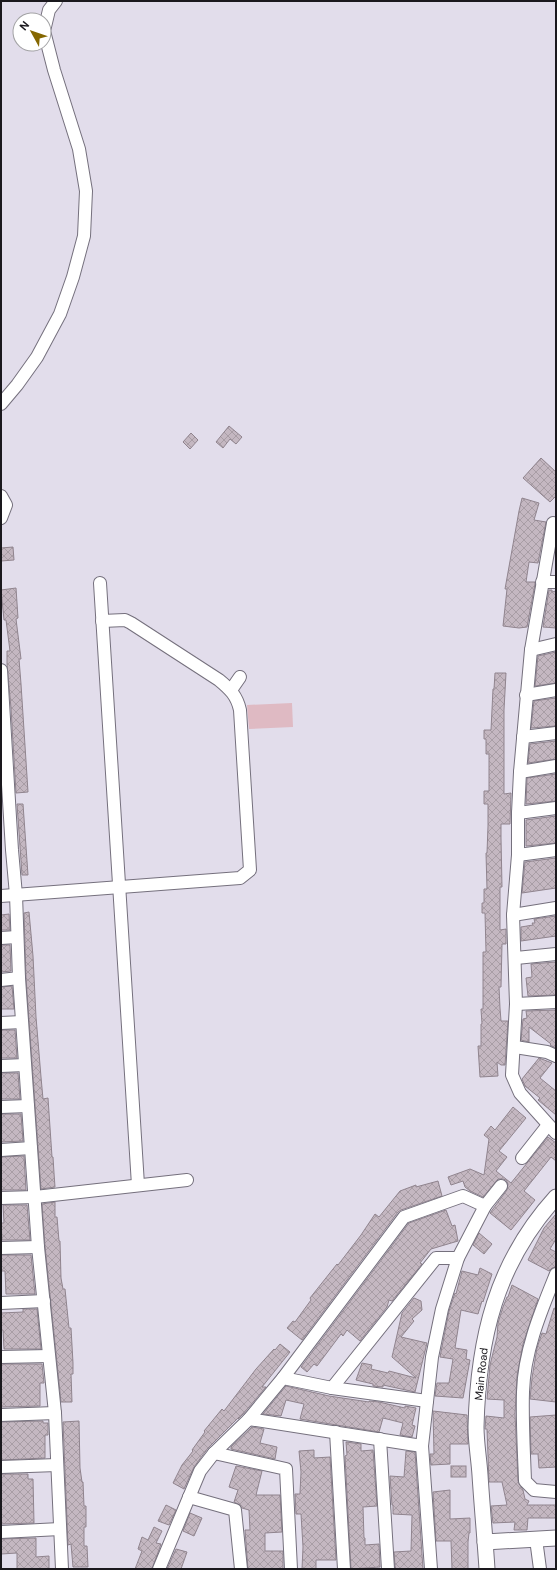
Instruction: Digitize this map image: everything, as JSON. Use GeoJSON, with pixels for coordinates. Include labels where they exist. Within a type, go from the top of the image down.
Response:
{"type":"FeatureCollection","features":[{"type":"Feature","properties":{"kind":"street"},"geometry":{"type":"LineString","coordinates":[[1,404],[37,357],[60,314],[73,277],[84,236],[86,191],[79,149],[54,70],[44,32],[48,10],[56,1]]}},
{"type":"Feature","properties":{"kind":"street"},"geometry":{"type":"LineString","coordinates":[[1,496],[6,505],[1,518]]}},
{"type":"Feature","properties":{"kind":"street"},"geometry":{"type":"LineString","coordinates":[[522,1158],[552,1129],[520,1093],[512,1075],[515,1047],[516,1004],[516,958],[513,915],[518,855],[520,772],[526,695],[531,650],[542,582],[553,523],[556,524]]}},
{"type":"Feature","properties":{"kind":"street"},"geometry":{"type":"LineString","coordinates":[[542,582],[556,582]]}},
{"type":"Feature","properties":{"kind":"street"},"geometry":{"type":"LineString","coordinates":[[100,583],[138,1185]]}},
{"type":"Feature","properties":{"kind":"street"},"geometry":{"type":"LineString","coordinates":[[1,896],[240,878],[250,870],[240,710],[239,704],[231,690],[219,680],[131,623],[125,620],[102,621]]}},
{"type":"Feature","properties":{"kind":"street"},"geometry":{"type":"LineString","coordinates":[[531,650],[556,644]]}},
{"type":"Feature","properties":{"kind":"street"},"geometry":{"type":"LineString","coordinates":[[1,670],[6,850],[16,895],[19,978],[38,1247],[55,1412],[62,1569]]}},
{"type":"Feature","properties":{"kind":"street"},"geometry":{"type":"LineString","coordinates":[[231,690],[240,677]]}},
{"type":"Feature","properties":{"kind":"street"},"geometry":{"type":"LineString","coordinates":[[526,695],[556,690]]}},
{"type":"Feature","properties":{"kind":"street"},"geometry":{"type":"LineString","coordinates":[[523,737],[556,733]]}},
{"type":"Feature","properties":{"kind":"street"},"geometry":{"type":"LineString","coordinates":[[520,772],[556,766]]}},
{"type":"Feature","properties":{"kind":"street"},"geometry":{"type":"LineString","coordinates":[[518,813],[556,808]]}},
{"type":"Feature","properties":{"kind":"street"},"geometry":{"type":"LineString","coordinates":[[518,855],[556,850]]}},
{"type":"Feature","properties":{"kind":"street"},"geometry":{"type":"LineString","coordinates":[[513,915],[556,908]]}},
{"type":"Feature","properties":{"kind":"street"},"geometry":{"type":"LineString","coordinates":[[1,938],[17,937]]}},
{"type":"Feature","properties":{"kind":"street"},"geometry":{"type":"LineString","coordinates":[[516,958],[556,954]]}},
{"type":"Feature","properties":{"kind":"street"},"geometry":{"type":"LineString","coordinates":[[1,980],[19,978]]}},
{"type":"Feature","properties":{"kind":"street"},"geometry":{"type":"LineString","coordinates":[[516,1004],[556,1002]]}},
{"type":"Feature","properties":{"kind":"street"},"geometry":{"type":"LineString","coordinates":[[1,1023],[22,1022]]}},
{"type":"Feature","properties":{"kind":"street"},"geometry":{"type":"LineString","coordinates":[[515,1047],[547,1052],[556,1056]]}},
{"type":"Feature","properties":{"kind":"street"},"geometry":{"type":"LineString","coordinates":[[1,1066],[26,1065]]}},
{"type":"Feature","properties":{"kind":"street"},"geometry":{"type":"LineString","coordinates":[[1,1107],[28,1106]]}},
{"type":"Feature","properties":{"kind":"street"},"geometry":{"type":"LineString","coordinates":[[1,1150],[31,1148]]}},
{"type":"Feature","properties":{"kind":"street"},"geometry":{"type":"LineString","coordinates":[[1,1198],[35,1197],[187,1180]]}},
{"type":"Feature","properties":{"kind":"street"},"geometry":{"type":"LineString","coordinates":[[431,1569],[422,1446],[432,1357],[442,1309],[458,1258],[485,1206],[500,1186]]}},
{"type":"Feature","properties":{"kind":"street"},"geometry":{"type":"LineString","coordinates":[[159,1569],[200,1471],[214,1453],[249,1419],[283,1378],[404,1217],[463,1196],[485,1206]]}},
{"type":"Feature","properties":{"kind":"street","name":"Main Road"},"geometry":{"type":"LineString","coordinates":[[487,1569],[476,1428],[479,1374],[486,1332],[500,1286],[518,1248],[546,1207],[556,1197]]}},
{"type":"Feature","properties":{"kind":"street"},"geometry":{"type":"LineString","coordinates":[[1,1248],[38,1247]]}},
{"type":"Feature","properties":{"kind":"street"},"geometry":{"type":"LineString","coordinates":[[332,1388],[436,1258],[458,1258]]}},
{"type":"Feature","properties":{"kind":"street"},"geometry":{"type":"LineString","coordinates":[[556,1274],[537,1323],[528,1357],[523,1390],[525,1481],[534,1490],[556,1492]]}},
{"type":"Feature","properties":{"kind":"street"},"geometry":{"type":"LineString","coordinates":[[1,1303],[44,1301]]}},
{"type":"Feature","properties":{"kind":"street"},"geometry":{"type":"LineString","coordinates":[[1,1357],[49,1356]]}},
{"type":"Feature","properties":{"kind":"street"},"geometry":{"type":"LineString","coordinates":[[283,1378],[332,1388],[426,1401]]}},
{"type":"Feature","properties":{"kind":"street"},"geometry":{"type":"LineString","coordinates":[[1,1415],[55,1412]]}},
{"type":"Feature","properties":{"kind":"street"},"geometry":{"type":"LineString","coordinates":[[249,1419],[422,1446]]}},
{"type":"Feature","properties":{"kind":"street"},"geometry":{"type":"LineString","coordinates":[[336,1432],[344,1569]]}},
{"type":"Feature","properties":{"kind":"street"},"geometry":{"type":"LineString","coordinates":[[380,1439],[388,1569]]}},
{"type":"Feature","properties":{"kind":"street"},"geometry":{"type":"LineString","coordinates":[[214,1453],[286,1469],[291,1569]]}},
{"type":"Feature","properties":{"kind":"street"},"geometry":{"type":"LineString","coordinates":[[1,1467],[57,1465]]}},
{"type":"Feature","properties":{"kind":"street"},"geometry":{"type":"LineString","coordinates":[[189,1496],[235,1510],[241,1569]]}},
{"type":"Feature","properties":{"kind":"street"},"geometry":{"type":"LineString","coordinates":[[1,1532],[60,1530]]}},
{"type":"Feature","properties":{"kind":"street"},"geometry":{"type":"LineString","coordinates":[[485,1542],[556,1538]]}},
{"type":"Feature","properties":{"kind":"street"},"geometry":{"type":"LineString","coordinates":[[536,1539],[540,1569]]}},
{"type":"Feature","properties":{"kind":"shaded area"},"geometry":{"type":"Polygon","coordinates":[[[292,703],[293,727],[249,729],[247,705],[292,703]]]}},
{"type":"Feature","properties":{"kind":"building"},"geometry":{"type":"Polygon","coordinates":[[[229,426],[242,437],[236,444],[230,439],[223,448],[216,442],[229,426]]]}},
{"type":"Feature","properties":{"kind":"building"},"geometry":{"type":"Polygon","coordinates":[[[191,433],[198,440],[190,449],[183,442],[191,433]]]}},
{"type":"Feature","properties":{"kind":"building"},"geometry":{"type":"Polygon","coordinates":[[[541,458],[556,472],[556,496],[550,502],[523,478],[541,458]]]}},
{"type":"Feature","properties":{"kind":"building"},"geometry":{"type":"Polygon","coordinates":[[[522,498],[539,503],[534,520],[546,522],[538,563],[529,562],[526,582],[535,582],[535,584],[527,627],[519,628],[503,626],[507,589],[505,589],[522,498]]]}},
{"type":"Feature","properties":{"kind":"building"},"geometry":{"type":"Polygon","coordinates":[[[13,547],[14,560],[1,561],[1,548],[13,547]]]}},
{"type":"Feature","properties":{"kind":"building"},"geometry":{"type":"Polygon","coordinates":[[[16,588],[18,618],[16,619],[21,659],[19,659],[28,792],[16,793],[7,664],[7,651],[10,651],[6,620],[4,620],[1,590],[16,588]]]}},
{"type":"Feature","properties":{"kind":"building"},"geometry":{"type":"Polygon","coordinates":[[[549,590],[552,590],[552,592],[556,591],[556,628],[543,627],[549,590]]]}},
{"type":"Feature","properties":{"kind":"building"},"geometry":{"type":"Polygon","coordinates":[[[556,652],[556,683],[535,686],[538,656],[556,652]]]}},
{"type":"Feature","properties":{"kind":"building"},"geometry":{"type":"Polygon","coordinates":[[[495,673],[506,673],[504,710],[504,794],[511,793],[510,824],[501,824],[502,887],[500,887],[500,930],[506,929],[506,944],[502,944],[501,987],[499,987],[500,1008],[501,1021],[508,1021],[505,1065],[501,1065],[497,1062],[498,1076],[480,1077],[478,1046],[481,1046],[481,1009],[483,1009],[483,952],[486,952],[485,913],[482,913],[482,903],[484,903],[484,889],[487,889],[486,853],[488,826],[488,804],[484,804],[484,791],[489,791],[489,754],[486,754],[486,739],[484,739],[484,730],[491,730],[495,673]]]}},
{"type":"Feature","properties":{"kind":"building"},"geometry":{"type":"Polygon","coordinates":[[[556,698],[556,726],[531,728],[534,701],[556,698]]]}},
{"type":"Feature","properties":{"kind":"building"},"geometry":{"type":"Polygon","coordinates":[[[556,741],[556,759],[528,763],[530,744],[556,741]]]}},
{"type":"Feature","properties":{"kind":"building"},"geometry":{"type":"Polygon","coordinates":[[[556,774],[556,801],[526,804],[527,778],[556,774]]]}},
{"type":"Feature","properties":{"kind":"building"},"geometry":{"type":"Polygon","coordinates":[[[17,804],[23,804],[28,875],[22,875],[17,804]]]}},
{"type":"Feature","properties":{"kind":"building"},"geometry":{"type":"Polygon","coordinates":[[[556,816],[556,843],[526,846],[526,820],[556,816]]]}},
{"type":"Feature","properties":{"kind":"building"},"geometry":{"type":"Polygon","coordinates":[[[556,858],[556,888],[522,893],[525,862],[556,858]]]}},
{"type":"Feature","properties":{"kind":"building"},"geometry":{"type":"Polygon","coordinates":[[[29,912],[43,1099],[48,1098],[55,1187],[41,1189],[26,978],[24,913],[29,912]]]}},
{"type":"Feature","properties":{"kind":"building"},"geometry":{"type":"Polygon","coordinates":[[[9,914],[10,930],[1,930],[1,915],[9,914]]]}},
{"type":"Feature","properties":{"kind":"building"},"geometry":{"type":"Polygon","coordinates":[[[556,916],[556,936],[521,941],[521,927],[533,925],[532,923],[535,923],[534,919],[556,916]]]}},
{"type":"Feature","properties":{"kind":"building"},"geometry":{"type":"Polygon","coordinates":[[[1,945],[10,945],[11,971],[1,972],[1,945]]]}},
{"type":"Feature","properties":{"kind":"building"},"geometry":{"type":"Polygon","coordinates":[[[556,962],[556,995],[528,996],[526,978],[532,977],[531,964],[556,962]]]}},
{"type":"Feature","properties":{"kind":"building"},"geometry":{"type":"Polygon","coordinates":[[[12,986],[14,1009],[1,1009],[1,987],[12,986]]]}},
{"type":"Feature","properties":{"kind":"building"},"geometry":{"type":"Polygon","coordinates":[[[556,1010],[556,1048],[550,1045],[551,1044],[529,1027],[529,1042],[521,1040],[523,1019],[527,1018],[526,1011],[556,1010]]]}},
{"type":"Feature","properties":{"kind":"building"},"geometry":{"type":"Polygon","coordinates":[[[15,1030],[17,1058],[1,1058],[1,1031],[15,1030]]]}},
{"type":"Feature","properties":{"kind":"building"},"geometry":{"type":"Polygon","coordinates":[[[539,1058],[552,1063],[540,1078],[556,1091],[556,1115],[538,1100],[540,1098],[525,1086],[522,1079],[539,1058]]]}},
{"type":"Feature","properties":{"kind":"building"},"geometry":{"type":"Polygon","coordinates":[[[1,1073],[18,1073],[20,1099],[1,1099],[1,1073]]]}},
{"type":"Feature","properties":{"kind":"building"},"geometry":{"type":"Polygon","coordinates":[[[513,1107],[526,1118],[499,1151],[507,1157],[496,1171],[511,1183],[548,1137],[556,1143],[556,1161],[551,1157],[524,1191],[535,1200],[511,1230],[490,1213],[507,1190],[508,1184],[506,1180],[498,1179],[483,1197],[465,1187],[463,1181],[451,1185],[448,1177],[470,1169],[484,1175],[489,1139],[484,1135],[491,1126],[495,1130],[513,1107]]]}},
{"type":"Feature","properties":{"kind":"building"},"geometry":{"type":"Polygon","coordinates":[[[1,1114],[21,1114],[23,1141],[1,1142],[1,1114]]]}},
{"type":"Feature","properties":{"kind":"building"},"geometry":{"type":"Polygon","coordinates":[[[24,1156],[26,1190],[1,1190],[1,1157],[24,1156]]]}},
{"type":"Feature","properties":{"kind":"building"},"geometry":{"type":"Polygon","coordinates":[[[438,1181],[442,1196],[398,1212],[302,1340],[287,1328],[293,1321],[295,1322],[311,1300],[310,1298],[337,1264],[338,1265],[375,1214],[379,1217],[400,1191],[416,1185],[416,1187],[438,1181]]]}},
{"type":"Feature","properties":{"kind":"building"},"geometry":{"type":"Polygon","coordinates":[[[55,1202],[55,1217],[57,1217],[60,1241],[61,1278],[63,1289],[65,1289],[69,1328],[71,1328],[73,1363],[73,1374],[71,1374],[72,1402],[61,1402],[45,1246],[42,1204],[55,1202]]]}},
{"type":"Feature","properties":{"kind":"building"},"geometry":{"type":"Polygon","coordinates":[[[3,1205],[27,1205],[30,1240],[2,1240],[1,1223],[4,1223],[3,1205]]]}},
{"type":"Feature","properties":{"kind":"building"},"geometry":{"type":"Polygon","coordinates":[[[446,1210],[452,1226],[455,1225],[458,1241],[431,1249],[420,1263],[422,1264],[392,1301],[389,1300],[387,1307],[360,1341],[347,1330],[343,1336],[341,1334],[317,1366],[314,1364],[307,1372],[301,1367],[409,1223],[446,1210]]]}},
{"type":"Feature","properties":{"kind":"building"},"geometry":{"type":"Polygon","coordinates":[[[556,1214],[556,1239],[550,1249],[556,1252],[556,1267],[549,1271],[528,1260],[544,1228],[556,1214]]]}},
{"type":"Feature","properties":{"kind":"building"},"geometry":{"type":"Polygon","coordinates":[[[479,1233],[492,1244],[484,1254],[473,1245],[479,1233]]]}},
{"type":"Feature","properties":{"kind":"building"},"geometry":{"type":"Polygon","coordinates":[[[1,1255],[31,1255],[35,1294],[6,1294],[5,1271],[1,1271],[1,1255]]]}},
{"type":"Feature","properties":{"kind":"building"},"geometry":{"type":"Polygon","coordinates":[[[480,1268],[492,1274],[478,1314],[461,1310],[455,1348],[467,1350],[466,1359],[470,1360],[463,1398],[435,1396],[437,1383],[449,1383],[453,1359],[440,1357],[449,1311],[455,1293],[456,1294],[462,1271],[478,1275],[480,1268]]]}},
{"type":"Feature","properties":{"kind":"building"},"geometry":{"type":"Polygon","coordinates":[[[512,1285],[538,1299],[523,1344],[517,1376],[515,1414],[518,1481],[523,1490],[525,1499],[529,1501],[527,1505],[556,1505],[556,1518],[528,1518],[527,1530],[514,1530],[515,1522],[493,1523],[491,1506],[507,1505],[502,1482],[489,1482],[487,1429],[485,1429],[486,1416],[504,1418],[504,1400],[487,1399],[490,1365],[497,1337],[498,1323],[512,1285]]]}},
{"type":"Feature","properties":{"kind":"building"},"geometry":{"type":"Polygon","coordinates":[[[414,1298],[421,1301],[422,1310],[412,1319],[414,1321],[401,1337],[427,1343],[415,1392],[383,1385],[383,1387],[373,1386],[373,1384],[356,1380],[362,1363],[372,1365],[371,1369],[388,1373],[389,1371],[416,1378],[392,1357],[402,1313],[414,1298]]]}},
{"type":"Feature","properties":{"kind":"building"},"geometry":{"type":"Polygon","coordinates":[[[554,1308],[556,1309],[556,1402],[530,1399],[537,1348],[542,1333],[546,1334],[554,1308]]]}},
{"type":"Feature","properties":{"kind":"building"},"geometry":{"type":"Polygon","coordinates":[[[23,1309],[37,1309],[41,1349],[4,1349],[3,1330],[1,1330],[1,1313],[23,1312],[23,1309]]]}},
{"type":"Feature","properties":{"kind":"building"},"geometry":{"type":"Polygon","coordinates":[[[280,1344],[290,1352],[262,1387],[266,1387],[243,1414],[208,1448],[194,1467],[184,1489],[173,1483],[182,1465],[193,1451],[192,1450],[205,1432],[204,1431],[222,1409],[224,1411],[256,1369],[280,1344]]]}},
{"type":"Feature","properties":{"kind":"building"},"geometry":{"type":"Polygon","coordinates":[[[1,1364],[42,1364],[44,1383],[40,1383],[40,1406],[1,1407],[1,1364]]]}},
{"type":"Feature","properties":{"kind":"building"},"geometry":{"type":"Polygon","coordinates":[[[286,1386],[329,1396],[379,1402],[405,1408],[405,1406],[416,1408],[412,1425],[415,1426],[412,1437],[400,1435],[403,1423],[383,1418],[379,1432],[300,1419],[304,1404],[286,1400],[281,1416],[263,1414],[286,1386]]]}},
{"type":"Feature","properties":{"kind":"building"},"geometry":{"type":"Polygon","coordinates":[[[433,1411],[467,1415],[468,1444],[450,1444],[450,1464],[431,1465],[430,1454],[434,1454],[433,1411]]]}},
{"type":"Feature","properties":{"kind":"building"},"geometry":{"type":"Polygon","coordinates":[[[556,1415],[556,1467],[539,1468],[538,1454],[531,1454],[530,1417],[556,1415]]]}},
{"type":"Feature","properties":{"kind":"building"},"geometry":{"type":"Polygon","coordinates":[[[43,1421],[43,1423],[48,1423],[48,1435],[45,1435],[45,1458],[1,1460],[1,1422],[43,1421]]]}},
{"type":"Feature","properties":{"kind":"building"},"geometry":{"type":"Polygon","coordinates":[[[79,1421],[80,1468],[83,1482],[84,1506],[86,1506],[84,1546],[87,1546],[88,1567],[73,1567],[71,1544],[68,1545],[63,1422],[79,1421]]]}},
{"type":"Feature","properties":{"kind":"building"},"geometry":{"type":"Polygon","coordinates":[[[252,1427],[264,1429],[260,1443],[277,1447],[275,1459],[231,1449],[231,1447],[252,1427]]]}},
{"type":"Feature","properties":{"kind":"building"},"geometry":{"type":"Polygon","coordinates":[[[346,1442],[361,1444],[361,1451],[373,1450],[377,1506],[363,1507],[364,1538],[365,1545],[379,1544],[380,1567],[351,1569],[345,1456],[347,1455],[346,1442]]]}},
{"type":"Feature","properties":{"kind":"building"},"geometry":{"type":"Polygon","coordinates":[[[314,1450],[314,1458],[330,1457],[336,1560],[316,1560],[316,1569],[302,1569],[303,1547],[301,1514],[296,1514],[295,1494],[300,1494],[301,1472],[299,1451],[314,1450]]]}},
{"type":"Feature","properties":{"kind":"building"},"geometry":{"type":"Polygon","coordinates":[[[406,1451],[415,1452],[423,1569],[396,1569],[395,1566],[394,1552],[411,1551],[412,1515],[393,1514],[390,1476],[404,1477],[406,1451]]]}},
{"type":"Feature","properties":{"kind":"building"},"geometry":{"type":"Polygon","coordinates":[[[236,1466],[262,1471],[256,1495],[280,1495],[282,1532],[265,1533],[265,1551],[283,1551],[283,1569],[248,1569],[245,1530],[250,1530],[249,1510],[242,1508],[234,1502],[238,1490],[229,1487],[236,1466]]]}},
{"type":"Feature","properties":{"kind":"building"},"geometry":{"type":"Polygon","coordinates":[[[451,1466],[466,1466],[466,1477],[451,1477],[451,1466]]]}},
{"type":"Feature","properties":{"kind":"building"},"geometry":{"type":"Polygon","coordinates":[[[1,1474],[28,1474],[28,1479],[33,1479],[34,1523],[1,1524],[1,1474]]]}},
{"type":"Feature","properties":{"kind":"building"},"geometry":{"type":"Polygon","coordinates":[[[450,1490],[450,1519],[470,1518],[468,1569],[452,1569],[451,1541],[436,1541],[433,1492],[450,1490]]]}},
{"type":"Feature","properties":{"kind":"building"},"geometry":{"type":"Polygon","coordinates":[[[166,1505],[176,1510],[169,1525],[158,1521],[166,1505]]]}},
{"type":"Feature","properties":{"kind":"building"},"geometry":{"type":"Polygon","coordinates":[[[190,1513],[202,1518],[194,1536],[183,1531],[190,1513]]]}},
{"type":"Feature","properties":{"kind":"building"},"geometry":{"type":"Polygon","coordinates":[[[154,1527],[162,1531],[156,1543],[161,1544],[152,1569],[135,1569],[142,1551],[138,1549],[142,1537],[148,1540],[154,1527]]]}},
{"type":"Feature","properties":{"kind":"building"},"geometry":{"type":"Polygon","coordinates":[[[36,1538],[36,1557],[49,1556],[49,1569],[17,1569],[17,1553],[1,1554],[1,1539],[36,1538]]]}},
{"type":"Feature","properties":{"kind":"building"},"geometry":{"type":"Polygon","coordinates":[[[176,1549],[187,1552],[181,1569],[167,1569],[176,1549]]]}}]}
